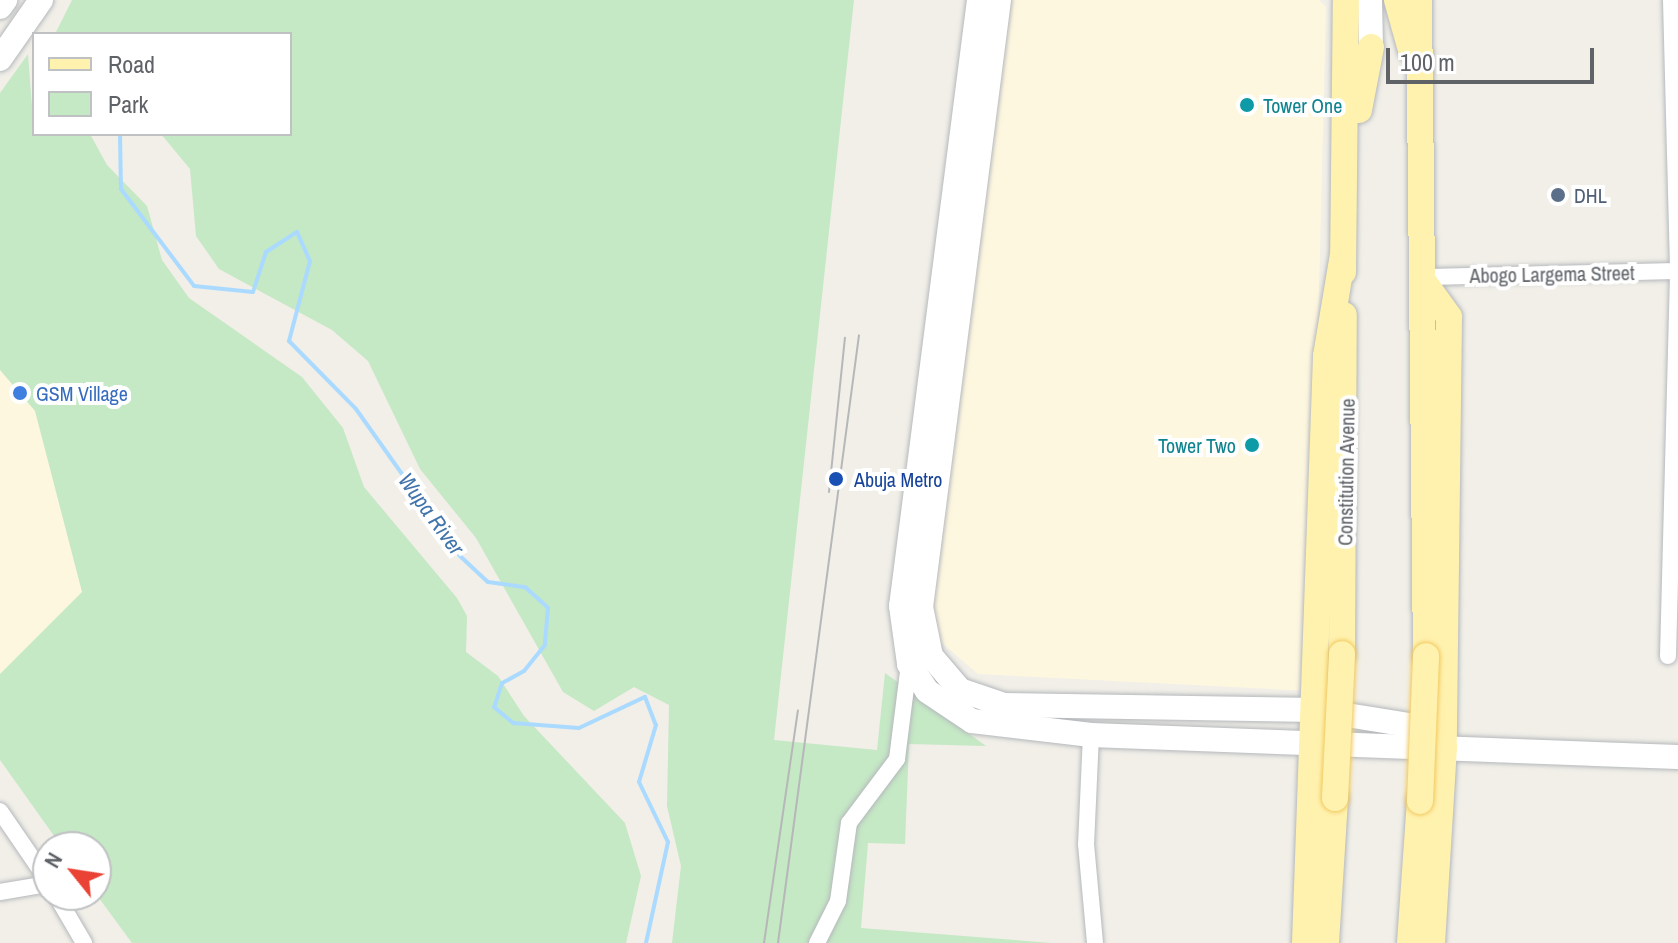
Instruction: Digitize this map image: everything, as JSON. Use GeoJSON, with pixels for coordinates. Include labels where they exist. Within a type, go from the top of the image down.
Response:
{"type":"FeatureCollection","features":[{"type":"Feature","properties":{"kind":"main road","name":"Constitution Avenue"},"geometry":{"type":"LineString","coordinates":[[1326,943],[1342,654],[1349,428],[1343,254],[1346,0]]}},
{"type":"Feature","properties":{"kind":"main road"},"geometry":{"type":"LineString","coordinates":[[1397,0],[1419,76]]}},
{"type":"Feature","properties":{"kind":"main road"},"geometry":{"type":"LineString","coordinates":[[1410,943],[1426,656],[1426,281],[1419,0]]}},
{"type":"Feature","properties":{"kind":"main road"},"geometry":{"type":"LineString","coordinates":[[1343,166],[1371,47]]}},
{"type":"Feature","properties":{"kind":"main road"},"geometry":{"type":"LineString","coordinates":[[1305,943],[1315,748],[1326,356],[1343,254]]}},
{"type":"Feature","properties":{"kind":"main road"},"geometry":{"type":"LineString","coordinates":[[1426,281],[1449,317],[1453,741],[1432,943]]}},
{"type":"Feature","properties":{"kind":"street"},"geometry":{"type":"LineString","coordinates":[[0,7],[5,0]]}},
{"type":"Feature","properties":{"kind":"street"},"geometry":{"type":"LineString","coordinates":[[0,59],[41,0]]}},
{"type":"Feature","properties":{"kind":"street"},"geometry":{"type":"LineString","coordinates":[[817,943],[838,901],[849,823],[897,759],[909,664],[901,606],[979,0]]}},
{"type":"Feature","properties":{"kind":"street"},"geometry":{"type":"LineString","coordinates":[[999,0],[921,607],[931,656],[960,690],[1004,705],[1316,710],[1453,741]]}},
{"type":"Feature","properties":{"kind":"street"},"geometry":{"type":"LineString","coordinates":[[1370,0],[1371,47]]}},
{"type":"Feature","properties":{"kind":"street"},"geometry":{"type":"LineString","coordinates":[[1668,656],[1678,271],[1671,0]]}},
{"type":"Feature","properties":{"kind":"street","name":"Abogo Largema Street"},"geometry":{"type":"LineString","coordinates":[[1426,281],[1678,271]]}},
{"type":"Feature","properties":{"kind":"street"},"geometry":{"type":"LineString","coordinates":[[909,664],[927,691],[972,721],[1091,735],[1315,748],[1453,741],[1678,757]]}},
{"type":"Feature","properties":{"kind":"street"},"geometry":{"type":"LineString","coordinates":[[1091,735],[1086,844],[1095,943]]}},
{"type":"Feature","properties":{"kind":"street"},"geometry":{"type":"LineString","coordinates":[[0,811],[32,859]]}},
{"type":"Feature","properties":{"kind":"street"},"geometry":{"type":"LineString","coordinates":[[0,892],[32,886]]}},
{"type":"Feature","properties":{"kind":"street"},"geometry":{"type":"LineString","coordinates":[[65,911],[84,943]]}},
{"type":"Feature","properties":{"kind":"shaded area"},"geometry":{"type":"Polygon","coordinates":[[[1009,0],[1319,0],[1326,7],[1309,691],[978,674],[935,637],[929,607],[1009,0]]]}},
{"type":"Feature","properties":{"kind":"shaded area","name":"GSM Village"},"geometry":{"type":"Polygon","coordinates":[[[0,239],[92,614],[0,683],[0,239]]]}},
{"type":"Feature","properties":{"kind":"green space"},"geometry":{"type":"Polygon","coordinates":[[[72,0],[854,0],[774,740],[877,750],[885,673],[986,746],[909,744],[905,844],[868,843],[861,928],[1052,943],[672,943],[681,866],[667,806],[669,705],[634,687],[594,711],[563,692],[476,538],[420,469],[368,361],[332,330],[219,269],[196,236],[190,169],[163,136],[292,136],[292,32],[56,32],[72,0]]]}},
{"type":"Feature","properties":{"kind":"green space"},"geometry":{"type":"Polygon","coordinates":[[[28,54],[32,136],[91,136],[107,165],[147,206],[162,260],[189,298],[302,377],[343,428],[364,487],[457,598],[467,616],[466,652],[498,676],[524,716],[625,823],[641,876],[626,943],[132,943],[108,911],[112,911],[112,831],[51,831],[0,760],[0,674],[82,592],[35,411],[0,370],[0,93],[28,54]]]}},
{"type":"Feature","properties":{"kind":"waterway","name":"Wupa River"},"geometry":{"type":"LineString","coordinates":[[120,136],[121,189],[194,286],[253,292],[266,252],[297,232],[310,261],[289,341],[356,409],[460,556],[488,582],[525,587],[548,608],[545,645],[524,671],[502,683],[494,707],[513,723],[579,728],[645,697],[656,725],[639,782],[668,842],[646,943]]}},
{"type":"Feature","properties":{"kind":"tram line"},"geometry":{"type":"LineString","coordinates":[[778,943],[859,335]]}},
{"type":"Feature","properties":{"kind":"tram line"},"geometry":{"type":"LineString","coordinates":[[829,492],[845,338]]}},
{"type":"Feature","properties":{"kind":"tram line"},"geometry":{"type":"LineString","coordinates":[[764,943],[798,710]]}},
{"type":"Feature","properties":{"kind":"place","name":"Tower One"},"geometry":{"type":"Point","coordinates":[1247,105]}},
{"type":"Feature","properties":{"kind":"place","name":"DHL"},"geometry":{"type":"Point","coordinates":[1558,195]}},
{"type":"Feature","properties":{"kind":"place","name":"GSM Village"},"geometry":{"type":"Point","coordinates":[20,393]}},
{"type":"Feature","properties":{"kind":"place","name":"Tower Two"},"geometry":{"type":"Point","coordinates":[1252,445]}},
{"type":"Feature","properties":{"kind":"place","name":"Abuja Metro"},"geometry":{"type":"Point","coordinates":[836,479]}}]}
